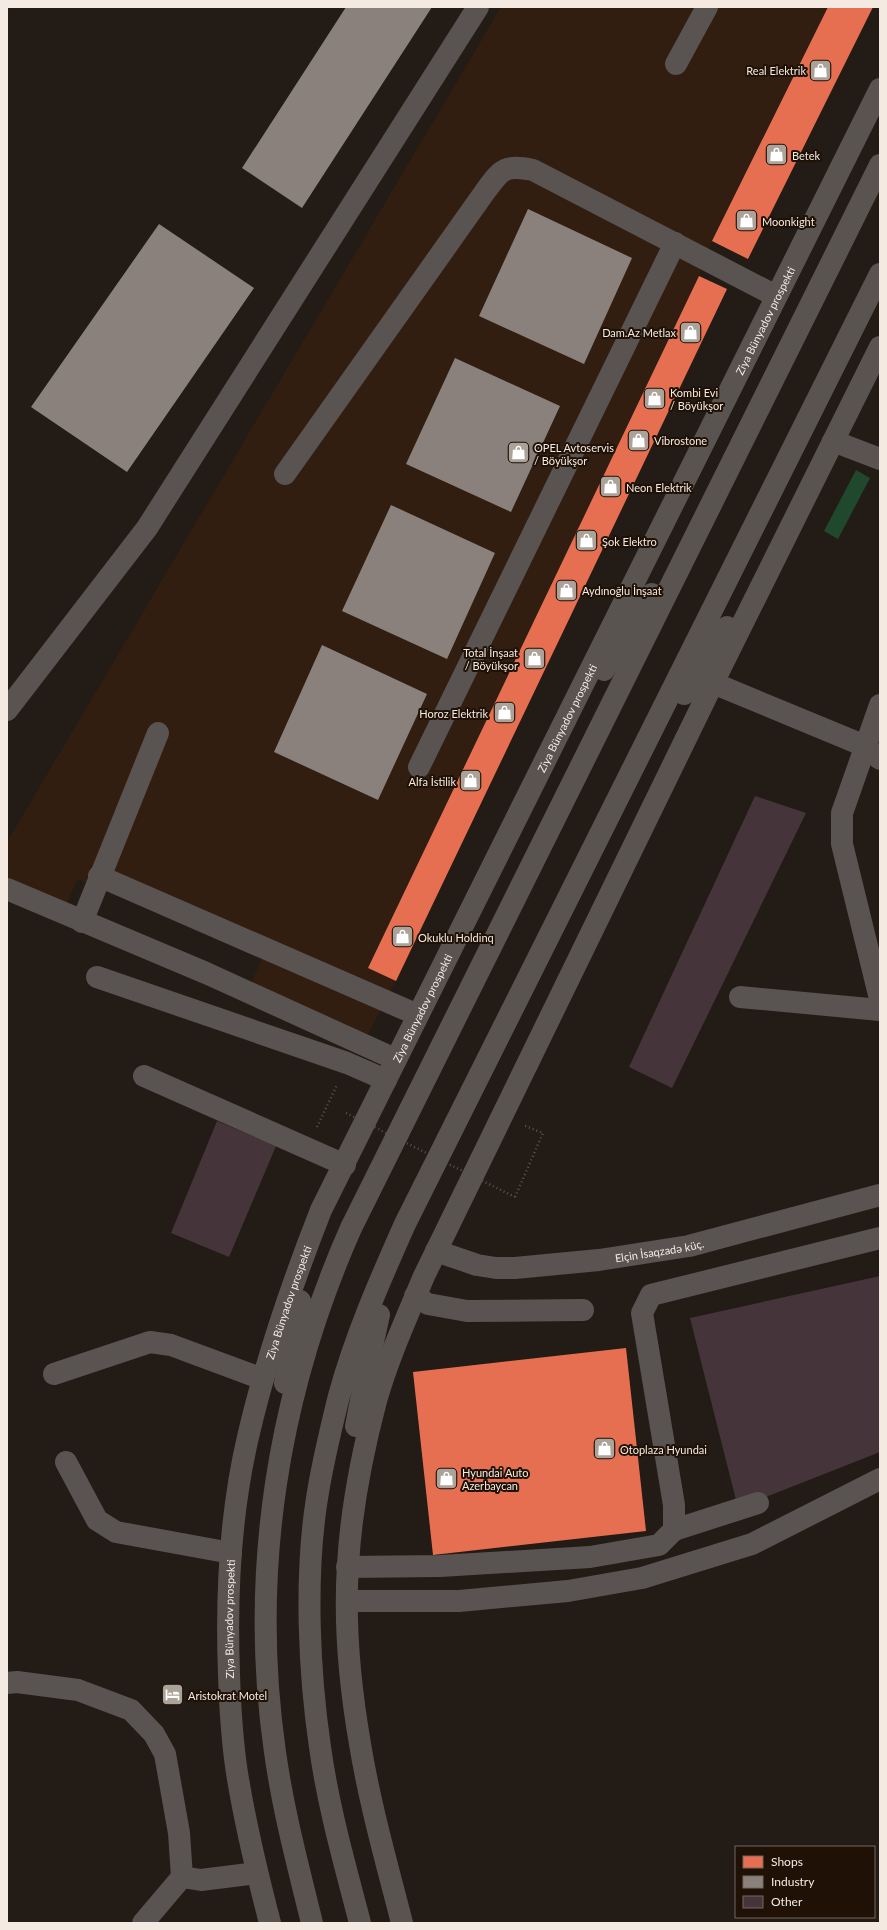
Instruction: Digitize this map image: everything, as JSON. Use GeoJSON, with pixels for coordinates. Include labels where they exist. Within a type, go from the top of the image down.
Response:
{"type":"FeatureCollection","features":[{"type":"Feature","properties":{"kind":"main road","name":"Ziya Bünyadov prospekti"},"geometry":{"type":"LineString","coordinates":[[270,1923],[257,1873],[237,1772],[230,1707],[228,1634],[230,1553],[248,1438],[263,1379],[282,1317],[321,1210],[345,1165],[395,1059],[880,89]]}},
{"type":"Feature","properties":{"kind":"main road"},"geometry":{"type":"LineString","coordinates":[[280,1453],[299,1374],[331,1273],[351,1228],[880,165]]}},
{"type":"Feature","properties":{"kind":"main road"},"geometry":{"type":"LineString","coordinates":[[360,1923],[331,1808],[320,1748],[315,1703],[310,1605],[312,1550],[316,1507],[323,1466],[339,1395],[372,1298],[405,1224],[880,274]]}},
{"type":"Feature","properties":{"kind":"main road"},"geometry":{"type":"LineString","coordinates":[[347,1567],[357,1490],[376,1400],[391,1353],[415,1296],[713,683],[880,347]]}},
{"type":"Feature","properties":{"kind":"main road"},"geometry":{"type":"LineString","coordinates":[[544,762],[712,503]]}},
{"type":"Feature","properties":{"kind":"main road"},"geometry":{"type":"LineString","coordinates":[[620,795],[788,533]]}},
{"type":"Feature","properties":{"kind":"main road"},"geometry":{"type":"LineString","coordinates":[[312,1923],[286,1817],[275,1753],[269,1706],[266,1608],[267,1557],[272,1506],[280,1453],[284,1391],[290,1350],[321,1210]]}},
{"type":"Feature","properties":{"kind":"main road"},"geometry":{"type":"LineString","coordinates":[[402,1923],[371,1800],[360,1744],[348,1648],[347,1567],[349,1497],[354,1437],[364,1379],[376,1326],[405,1224]]}},
{"type":"Feature","properties":{"kind":"street"},"geometry":{"type":"LineString","coordinates":[[7,710],[147,528],[478,7]]}},
{"type":"Feature","properties":{"kind":"street"},"geometry":{"type":"LineString","coordinates":[[676,64],[707,7]]}},
{"type":"Feature","properties":{"kind":"street"},"geometry":{"type":"LineString","coordinates":[[285,474],[499,173],[507,169],[517,167],[533,170],[776,296]]}},
{"type":"Feature","properties":{"kind":"street"},"geometry":{"type":"LineString","coordinates":[[419,767],[675,243]]}},
{"type":"Feature","properties":{"kind":"street"},"geometry":{"type":"LineString","coordinates":[[833,441],[880,459]]}},
{"type":"Feature","properties":{"kind":"street"},"geometry":{"type":"LineString","coordinates":[[713,683],[872,752]]}},
{"type":"Feature","properties":{"kind":"street"},"geometry":{"type":"LineString","coordinates":[[880,705],[872,752],[842,813],[842,844],[880,999]]}},
{"type":"Feature","properties":{"kind":"street"},"geometry":{"type":"LineString","coordinates":[[82,922],[99,876],[158,733]]}},
{"type":"Feature","properties":{"kind":"street"},"geometry":{"type":"LineString","coordinates":[[99,876],[418,1015]]}},
{"type":"Feature","properties":{"kind":"street"},"geometry":{"type":"LineString","coordinates":[[7,889],[82,922],[206,973],[395,1059]]}},
{"type":"Feature","properties":{"kind":"street"},"geometry":{"type":"LineString","coordinates":[[97,978],[347,1063],[386,1080]]}},
{"type":"Feature","properties":{"kind":"street"},"geometry":{"type":"LineString","coordinates":[[740,997],[880,1010]]}},
{"type":"Feature","properties":{"kind":"street"},"geometry":{"type":"LineString","coordinates":[[144,1076],[345,1165]]}},
{"type":"Feature","properties":{"kind":"street","name":"Elçin İsaqzadə küç."},"geometry":{"type":"LineString","coordinates":[[436,1251],[476,1265],[496,1268],[515,1268],[599,1260],[689,1246],[880,1195]]}},
{"type":"Feature","properties":{"kind":"street"},"geometry":{"type":"LineString","coordinates":[[674,1530],[674,1504],[642,1313],[651,1295],[880,1238]]}},
{"type":"Feature","properties":{"kind":"street"},"geometry":{"type":"LineString","coordinates":[[415,1296],[428,1304],[466,1312],[583,1310]]}},
{"type":"Feature","properties":{"kind":"street"},"geometry":{"type":"LineString","coordinates":[[54,1374],[150,1342],[171,1345],[263,1379]]}},
{"type":"Feature","properties":{"kind":"street"},"geometry":{"type":"LineString","coordinates":[[66,1462],[97,1520],[116,1532],[230,1553]]}},
{"type":"Feature","properties":{"kind":"street"},"geometry":{"type":"LineString","coordinates":[[347,1601],[459,1601],[568,1591],[642,1578],[752,1544],[880,1479]]}},
{"type":"Feature","properties":{"kind":"street"},"geometry":{"type":"LineString","coordinates":[[347,1567],[440,1566],[590,1558],[659,1545],[674,1530],[758,1503]]}},
{"type":"Feature","properties":{"kind":"street"},"geometry":{"type":"LineString","coordinates":[[7,1684],[17,1682],[78,1690],[131,1710],[154,1734],[165,1754],[179,1834],[182,1877],[142,1923]]}},
{"type":"Feature","properties":{"kind":"street"},"geometry":{"type":"LineString","coordinates":[[182,1877],[201,1880],[257,1873]]}},
{"type":"Feature","properties":{"kind":"path"},"geometry":{"type":"LineString","coordinates":[[314,1132],[328,1105]]}},
{"type":"Feature","properties":{"kind":"path"},"geometry":{"type":"LineString","coordinates":[[342,1120],[346,1113],[516,1197],[543,1133]]}},
{"type":"Feature","properties":{"kind":"shaded area"},"geometry":{"type":"Polygon","coordinates":[[[501,7],[828,7],[712,241],[699,276],[368,968],[396,981],[367,1036],[251,983],[262,958],[78,879],[65,907],[7,879],[7,842],[501,7]]]}},
{"type":"Feature","properties":{"kind":"green space"},"geometry":{"type":"Polygon","coordinates":[[[856,470],[870,478],[838,539],[824,531],[856,470]]]}},
{"type":"Feature","properties":{"kind":"building: Shops"},"geometry":{"type":"Polygon","coordinates":[[[828,7],[873,7],[748,259],[712,241],[828,7]]]}},
{"type":"Feature","properties":{"kind":"building: Shops"},"geometry":{"type":"Polygon","coordinates":[[[699,276],[727,289],[396,981],[368,968],[699,276]]]}},
{"type":"Feature","properties":{"kind":"building: Shops"},"geometry":{"type":"Polygon","coordinates":[[[626,1348],[646,1531],[433,1555],[413,1372],[626,1348]]]}},
{"type":"Feature","properties":{"kind":"building: Industry"},"geometry":{"type":"Polygon","coordinates":[[[346,7],[432,7],[302,208],[242,168],[346,7]]]}},
{"type":"Feature","properties":{"kind":"building: Industry"},"geometry":{"type":"Polygon","coordinates":[[[528,209],[632,258],[584,364],[479,316],[528,209]]]}},
{"type":"Feature","properties":{"kind":"building: Industry"},"geometry":{"type":"Polygon","coordinates":[[[159,224],[254,288],[127,472],[31,407],[159,224]]]}},
{"type":"Feature","properties":{"kind":"building: Industry"},"geometry":{"type":"Polygon","coordinates":[[[455,358],[560,406],[511,512],[406,464],[455,358]]]}},
{"type":"Feature","properties":{"kind":"building: Industry"},"geometry":{"type":"Polygon","coordinates":[[[391,505],[495,553],[447,659],[342,611],[391,505]]]}},
{"type":"Feature","properties":{"kind":"building: Industry"},"geometry":{"type":"Polygon","coordinates":[[[322,645],[427,694],[378,800],[274,752],[322,645]]]}},
{"type":"Feature","properties":{"kind":"building: Other"},"geometry":{"type":"Polygon","coordinates":[[[755,796],[806,813],[672,1088],[629,1067],[755,796]]]}},
{"type":"Feature","properties":{"kind":"building: Other"},"geometry":{"type":"Polygon","coordinates":[[[217,1121],[276,1146],[229,1257],[171,1233],[217,1121]]]}},
{"type":"Feature","properties":{"kind":"building: Other"},"geometry":{"type":"Polygon","coordinates":[[[880,1276],[880,1452],[738,1508],[690,1318],[880,1276]]]}},
{"type":"Feature","properties":{"kind":"place","name":"Real Elektrik"},"geometry":{"type":"Point","coordinates":[821,70]}},
{"type":"Feature","properties":{"kind":"place","name":"Betek"},"geometry":{"type":"Point","coordinates":[777,155]}},
{"type":"Feature","properties":{"kind":"place","name":"Moonkight"},"geometry":{"type":"Point","coordinates":[746,221]}},
{"type":"Feature","properties":{"kind":"place","name":"Dam.Az Metlax"},"geometry":{"type":"Point","coordinates":[691,332]}},
{"type":"Feature","properties":{"kind":"place","name":"Kombi Evi / Böyükşor"},"geometry":{"type":"Point","coordinates":[655,398]}},
{"type":"Feature","properties":{"kind":"place","name":"Vibrostone"},"geometry":{"type":"Point","coordinates":[639,440]}},
{"type":"Feature","properties":{"kind":"place","name":"OPEL Avtoservis / Böyükşor"},"geometry":{"type":"Point","coordinates":[519,453]}},
{"type":"Feature","properties":{"kind":"place","name":"Neon Elektrik"},"geometry":{"type":"Point","coordinates":[611,487]}},
{"type":"Feature","properties":{"kind":"place","name":"Şok Elektro"},"geometry":{"type":"Point","coordinates":[586,541]}},
{"type":"Feature","properties":{"kind":"place","name":"Aydınoğlu İnşaat"},"geometry":{"type":"Point","coordinates":[567,590]}},
{"type":"Feature","properties":{"kind":"place","name":"Total İnşaat / Böyükşor"},"geometry":{"type":"Point","coordinates":[534,658]}},
{"type":"Feature","properties":{"kind":"place","name":"Horoz Elektrik"},"geometry":{"type":"Point","coordinates":[504,713]}},
{"type":"Feature","properties":{"kind":"place","name":"Alfa İstilik"},"geometry":{"type":"Point","coordinates":[471,781]}},
{"type":"Feature","properties":{"kind":"place","name":"Okuklu Holdinq"},"geometry":{"type":"Point","coordinates":[402,937]}},
{"type":"Feature","properties":{"kind":"place","name":"Otoplaza Hyundai"},"geometry":{"type":"Point","coordinates":[605,1449]}},
{"type":"Feature","properties":{"kind":"place","name":"Hyundai Auto Azerbaycan"},"geometry":{"type":"Point","coordinates":[447,1478]}},
{"type":"Feature","properties":{"kind":"place","name":"Aristokrat Motel"},"geometry":{"type":"Point","coordinates":[173,1695]}}]}
